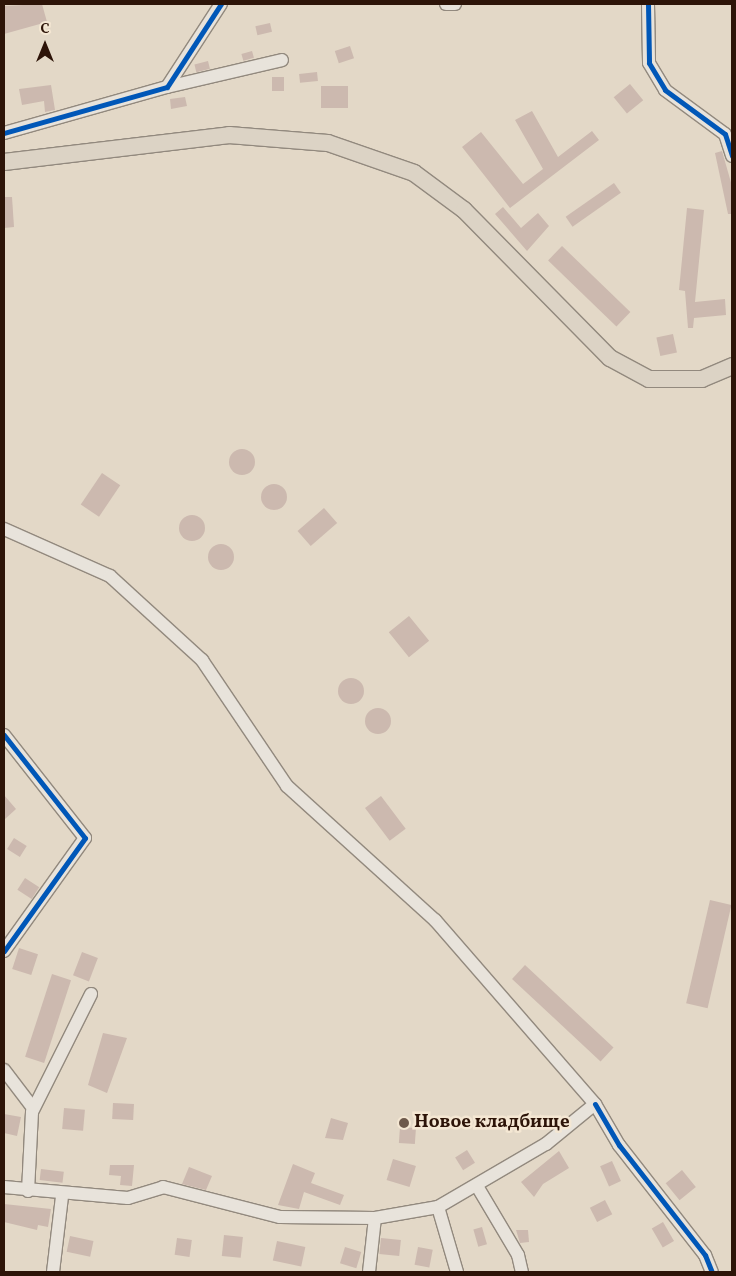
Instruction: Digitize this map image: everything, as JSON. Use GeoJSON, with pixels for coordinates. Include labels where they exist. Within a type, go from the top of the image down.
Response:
{"type":"FeatureCollection","features":[{"type":"Feature","properties":{"kind":"main road"},"geometry":{"type":"LineString","coordinates":[[4,162],[229,135],[328,143],[414,172],[464,210],[610,358],[649,378],[702,379],[732,366]]}},
{"type":"Feature","properties":{"kind":"street"},"geometry":{"type":"LineString","coordinates":[[167,87],[221,4]]}},
{"type":"Feature","properties":{"kind":"street"},"geometry":{"type":"LineString","coordinates":[[446,4],[455,4]]}},
{"type":"Feature","properties":{"kind":"street"},"geometry":{"type":"LineString","coordinates":[[648,4],[649,63],[665,90],[725,134],[732,156]]}},
{"type":"Feature","properties":{"kind":"street"},"geometry":{"type":"LineString","coordinates":[[4,133],[167,87],[282,60]]}},
{"type":"Feature","properties":{"kind":"street"},"geometry":{"type":"LineString","coordinates":[[4,529],[110,576],[202,660],[287,786],[435,920],[595,1104],[618,1146],[705,1255],[712,1272]]}},
{"type":"Feature","properties":{"kind":"street"},"geometry":{"type":"LineString","coordinates":[[4,735],[85,838],[4,951]]}},
{"type":"Feature","properties":{"kind":"street"},"geometry":{"type":"LineString","coordinates":[[28,1191],[33,1108],[91,994]]}},
{"type":"Feature","properties":{"kind":"street"},"geometry":{"type":"LineString","coordinates":[[4,1070],[33,1108]]}},
{"type":"Feature","properties":{"kind":"street"},"geometry":{"type":"LineString","coordinates":[[4,1187],[62,1196],[128,1198],[163,1187],[280,1217],[375,1218],[438,1207],[477,1186],[546,1144],[595,1104]]}},
{"type":"Feature","properties":{"kind":"street"},"geometry":{"type":"LineString","coordinates":[[477,1186],[518,1255],[522,1272]]}},
{"type":"Feature","properties":{"kind":"street"},"geometry":{"type":"LineString","coordinates":[[53,1272],[62,1196]]}},
{"type":"Feature","properties":{"kind":"street"},"geometry":{"type":"LineString","coordinates":[[438,1207],[457,1272]]}},
{"type":"Feature","properties":{"kind":"street"},"geometry":{"type":"LineString","coordinates":[[369,1272],[375,1218]]}},
{"type":"Feature","properties":{"kind":"building"},"geometry":{"type":"Polygon","coordinates":[[[42,4],[47,22],[4,34],[4,6],[42,4]]]}},
{"type":"Feature","properties":{"kind":"building"},"geometry":{"type":"Polygon","coordinates":[[[270,23],[272,32],[257,35],[255,26],[270,23]]]}},
{"type":"Feature","properties":{"kind":"building"},"geometry":{"type":"Polygon","coordinates":[[[350,46],[354,58],[339,63],[335,51],[350,46]]]}},
{"type":"Feature","properties":{"kind":"building"},"geometry":{"type":"Polygon","coordinates":[[[252,51],[254,58],[243,61],[241,54],[252,51]]]}},
{"type":"Feature","properties":{"kind":"building"},"geometry":{"type":"Polygon","coordinates":[[[208,61],[210,69],[196,72],[194,64],[208,61]]]}},
{"type":"Feature","properties":{"kind":"building"},"geometry":{"type":"Polygon","coordinates":[[[317,72],[318,81],[300,83],[299,74],[317,72]]]}},
{"type":"Feature","properties":{"kind":"building"},"geometry":{"type":"Polygon","coordinates":[[[272,77],[284,77],[284,91],[272,91],[272,77]]]}},
{"type":"Feature","properties":{"kind":"building"},"geometry":{"type":"Polygon","coordinates":[[[630,84],[643,100],[627,114],[614,97],[630,84]]]}},
{"type":"Feature","properties":{"kind":"building"},"geometry":{"type":"Polygon","coordinates":[[[51,85],[55,110],[45,112],[44,101],[22,105],[19,89],[51,85]]]}},
{"type":"Feature","properties":{"kind":"building"},"geometry":{"type":"Polygon","coordinates":[[[321,86],[348,86],[348,108],[321,108],[321,86]]]}},
{"type":"Feature","properties":{"kind":"building"},"geometry":{"type":"Polygon","coordinates":[[[185,97],[187,106],[171,109],[170,99],[185,97]]]}},
{"type":"Feature","properties":{"kind":"building"},"geometry":{"type":"Polygon","coordinates":[[[532,111],[558,157],[592,131],[599,140],[510,208],[462,147],[481,132],[523,184],[543,169],[515,120],[532,111]]]}},
{"type":"Feature","properties":{"kind":"building"},"geometry":{"type":"Polygon","coordinates":[[[722,151],[732,186],[732,214],[728,214],[715,153],[722,151]]]}},
{"type":"Feature","properties":{"kind":"building"},"geometry":{"type":"Polygon","coordinates":[[[614,183],[621,193],[573,227],[566,217],[614,183]]]}},
{"type":"Feature","properties":{"kind":"building"},"geometry":{"type":"Polygon","coordinates":[[[4,197],[12,197],[14,227],[4,228],[4,197]]]}},
{"type":"Feature","properties":{"kind":"building"},"geometry":{"type":"Polygon","coordinates":[[[503,207],[521,228],[538,213],[549,226],[527,251],[495,214],[503,207]]]}},
{"type":"Feature","properties":{"kind":"building"},"geometry":{"type":"Polygon","coordinates":[[[687,208],[704,210],[695,302],[725,299],[726,315],[694,318],[693,328],[688,328],[685,291],[679,290],[687,208]]]}},
{"type":"Feature","properties":{"kind":"building"},"geometry":{"type":"Polygon","coordinates":[[[562,246],[630,312],[616,326],[548,260],[562,246]]]}},
{"type":"Feature","properties":{"kind":"building"},"geometry":{"type":"Polygon","coordinates":[[[673,334],[677,353],[660,356],[656,338],[673,334]]]}},
{"type":"Feature","properties":{"kind":"building"},"geometry":{"type":"Polygon","coordinates":[[[242,449],[251,453],[255,462],[251,471],[242,475],[233,471],[229,462],[233,453],[242,449]]]}},
{"type":"Feature","properties":{"kind":"building"},"geometry":{"type":"Polygon","coordinates":[[[102,473],[120,485],[99,517],[81,505],[102,473]]]}},
{"type":"Feature","properties":{"kind":"building"},"geometry":{"type":"Polygon","coordinates":[[[274,484],[283,488],[287,497],[283,506],[274,510],[265,506],[261,497],[265,488],[274,484]]]}},
{"type":"Feature","properties":{"kind":"building"},"geometry":{"type":"Polygon","coordinates":[[[324,508],[337,523],[311,546],[298,531],[324,508]]]}},
{"type":"Feature","properties":{"kind":"building"},"geometry":{"type":"Polygon","coordinates":[[[192,515],[201,519],[205,528],[201,537],[192,541],[183,537],[179,528],[183,519],[192,515]]]}},
{"type":"Feature","properties":{"kind":"building"},"geometry":{"type":"Polygon","coordinates":[[[221,544],[230,548],[234,557],[230,566],[221,570],[212,566],[208,557],[212,548],[221,544]]]}},
{"type":"Feature","properties":{"kind":"building"},"geometry":{"type":"Polygon","coordinates":[[[409,616],[429,641],[409,657],[389,632],[409,616]]]}},
{"type":"Feature","properties":{"kind":"building"},"geometry":{"type":"Polygon","coordinates":[[[351,678],[360,682],[364,691],[360,700],[351,704],[342,700],[338,691],[342,682],[351,678]]]}},
{"type":"Feature","properties":{"kind":"building"},"geometry":{"type":"Polygon","coordinates":[[[378,708],[387,712],[391,721],[387,730],[378,734],[369,730],[365,721],[369,712],[378,708]]]}},
{"type":"Feature","properties":{"kind":"building"},"geometry":{"type":"Polygon","coordinates":[[[4,795],[16,809],[4,820],[4,795]]]}},
{"type":"Feature","properties":{"kind":"building"},"geometry":{"type":"Polygon","coordinates":[[[381,796],[406,829],[390,841],[365,808],[381,796]]]}},
{"type":"Feature","properties":{"kind":"building"},"geometry":{"type":"Polygon","coordinates":[[[14,838],[27,846],[20,857],[7,849],[14,838]]]}},
{"type":"Feature","properties":{"kind":"building"},"geometry":{"type":"Polygon","coordinates":[[[25,878],[39,887],[32,899],[17,890],[25,878]]]}},
{"type":"Feature","properties":{"kind":"building"},"geometry":{"type":"Polygon","coordinates":[[[710,900],[731,905],[708,1008],[686,1003],[710,900]]]}},
{"type":"Feature","properties":{"kind":"building"},"geometry":{"type":"Polygon","coordinates":[[[19,948],[38,954],[31,975],[12,969],[19,948]]]}},
{"type":"Feature","properties":{"kind":"building"},"geometry":{"type":"Polygon","coordinates":[[[82,952],[98,958],[89,981],[73,975],[82,952]]]}},
{"type":"Feature","properties":{"kind":"building"},"geometry":{"type":"Polygon","coordinates":[[[525,965],[613,1048],[601,1061],[512,979],[525,965]]]}},
{"type":"Feature","properties":{"kind":"building"},"geometry":{"type":"Polygon","coordinates":[[[52,974],[71,980],[44,1063],[25,1057],[52,974]]]}},
{"type":"Feature","properties":{"kind":"building"},"geometry":{"type":"Polygon","coordinates":[[[103,1033],[127,1038],[107,1093],[88,1085],[103,1033]]]}},
{"type":"Feature","properties":{"kind":"building"},"geometry":{"type":"Polygon","coordinates":[[[113,1103],[134,1104],[133,1120],[112,1119],[113,1103]]]}},
{"type":"Feature","properties":{"kind":"building"},"geometry":{"type":"Polygon","coordinates":[[[64,1108],[85,1110],[83,1131],[62,1129],[64,1108]]]}},
{"type":"Feature","properties":{"kind":"building"},"geometry":{"type":"Polygon","coordinates":[[[4,1114],[21,1117],[17,1136],[4,1133],[4,1114]]]}},
{"type":"Feature","properties":{"kind":"building"},"geometry":{"type":"Polygon","coordinates":[[[331,1118],[348,1123],[343,1140],[325,1138],[331,1118]]]}},
{"type":"Feature","properties":{"kind":"building"},"geometry":{"type":"Polygon","coordinates":[[[400,1127],[416,1128],[415,1144],[399,1143],[400,1127]]]}},
{"type":"Feature","properties":{"kind":"building"},"geometry":{"type":"Polygon","coordinates":[[[467,1150],[475,1163],[463,1170],[455,1157],[467,1150]]]}},
{"type":"Feature","properties":{"kind":"building"},"geometry":{"type":"Polygon","coordinates":[[[559,1151],[569,1168],[543,1184],[534,1197],[521,1182],[559,1151]]]}},
{"type":"Feature","properties":{"kind":"building"},"geometry":{"type":"Polygon","coordinates":[[[393,1159],[416,1166],[410,1187],[387,1180],[393,1159]]]}},
{"type":"Feature","properties":{"kind":"building"},"geometry":{"type":"Polygon","coordinates":[[[612,1161],[621,1181],[609,1186],[600,1166],[612,1161]]]}},
{"type":"Feature","properties":{"kind":"building"},"geometry":{"type":"Polygon","coordinates":[[[293,1164],[315,1173],[311,1183],[344,1195],[340,1205],[304,1192],[299,1209],[278,1205],[293,1164]]]}},
{"type":"Feature","properties":{"kind":"building"},"geometry":{"type":"Polygon","coordinates":[[[110,1165],[134,1165],[132,1186],[120,1185],[121,1176],[109,1175],[110,1165]]]}},
{"type":"Feature","properties":{"kind":"building"},"geometry":{"type":"Polygon","coordinates":[[[189,1167],[212,1176],[206,1190],[182,1184],[189,1167]]]}},
{"type":"Feature","properties":{"kind":"building"},"geometry":{"type":"Polygon","coordinates":[[[41,1169],[64,1172],[62,1183],[40,1180],[41,1169]]]}},
{"type":"Feature","properties":{"kind":"building"},"geometry":{"type":"Polygon","coordinates":[[[682,1170],[696,1187],[680,1200],[666,1183],[682,1170]]]}},
{"type":"Feature","properties":{"kind":"building"},"geometry":{"type":"Polygon","coordinates":[[[605,1200],[612,1214],[597,1222],[590,1208],[605,1200]]]}},
{"type":"Feature","properties":{"kind":"building"},"geometry":{"type":"Polygon","coordinates":[[[4,1204],[51,1209],[48,1227],[38,1225],[37,1230],[4,1222],[4,1204]]]}},
{"type":"Feature","properties":{"kind":"building"},"geometry":{"type":"Polygon","coordinates":[[[663,1222],[674,1241],[663,1248],[652,1228],[663,1222]]]}},
{"type":"Feature","properties":{"kind":"building"},"geometry":{"type":"Polygon","coordinates":[[[482,1227],[487,1244],[478,1247],[473,1229],[482,1227]]]}},
{"type":"Feature","properties":{"kind":"building"},"geometry":{"type":"Polygon","coordinates":[[[516,1230],[528,1230],[529,1242],[520,1243],[516,1230]]]}},
{"type":"Feature","properties":{"kind":"building"},"geometry":{"type":"Polygon","coordinates":[[[224,1235],[243,1237],[241,1258],[222,1256],[224,1235]]]}},
{"type":"Feature","properties":{"kind":"building"},"geometry":{"type":"Polygon","coordinates":[[[70,1236],[93,1241],[90,1257],[67,1252],[70,1236]]]}},
{"type":"Feature","properties":{"kind":"building"},"geometry":{"type":"Polygon","coordinates":[[[177,1238],[192,1240],[189,1257],[175,1255],[177,1238]]]}},
{"type":"Feature","properties":{"kind":"building"},"geometry":{"type":"Polygon","coordinates":[[[381,1238],[401,1240],[399,1256],[379,1254],[381,1238]]]}},
{"type":"Feature","properties":{"kind":"building"},"geometry":{"type":"Polygon","coordinates":[[[277,1241],[305,1247],[301,1267],[273,1261],[277,1241]]]}},
{"type":"Feature","properties":{"kind":"building"},"geometry":{"type":"Polygon","coordinates":[[[345,1247],[361,1252],[356,1268],[340,1263],[345,1247]]]}},
{"type":"Feature","properties":{"kind":"building"},"geometry":{"type":"Polygon","coordinates":[[[418,1247],[433,1250],[429,1268],[415,1265],[418,1247]]]}},
{"type":"Feature","properties":{"kind":"cycle path"},"geometry":{"type":"LineString","coordinates":[[4,133],[167,87],[221,4]]}},
{"type":"Feature","properties":{"kind":"cycle path"},"geometry":{"type":"LineString","coordinates":[[648,4],[649,63],[665,90],[725,134],[732,156]]}},
{"type":"Feature","properties":{"kind":"cycle path"},"geometry":{"type":"LineString","coordinates":[[4,735],[85,838],[4,951]]}},
{"type":"Feature","properties":{"kind":"cycle path"},"geometry":{"type":"LineString","coordinates":[[595,1104],[619,1145],[705,1255],[712,1272]]}},
{"type":"Feature","properties":{"kind":"place","name":"Новое кладбище"},"geometry":{"type":"Point","coordinates":[404,1123]}}]}
